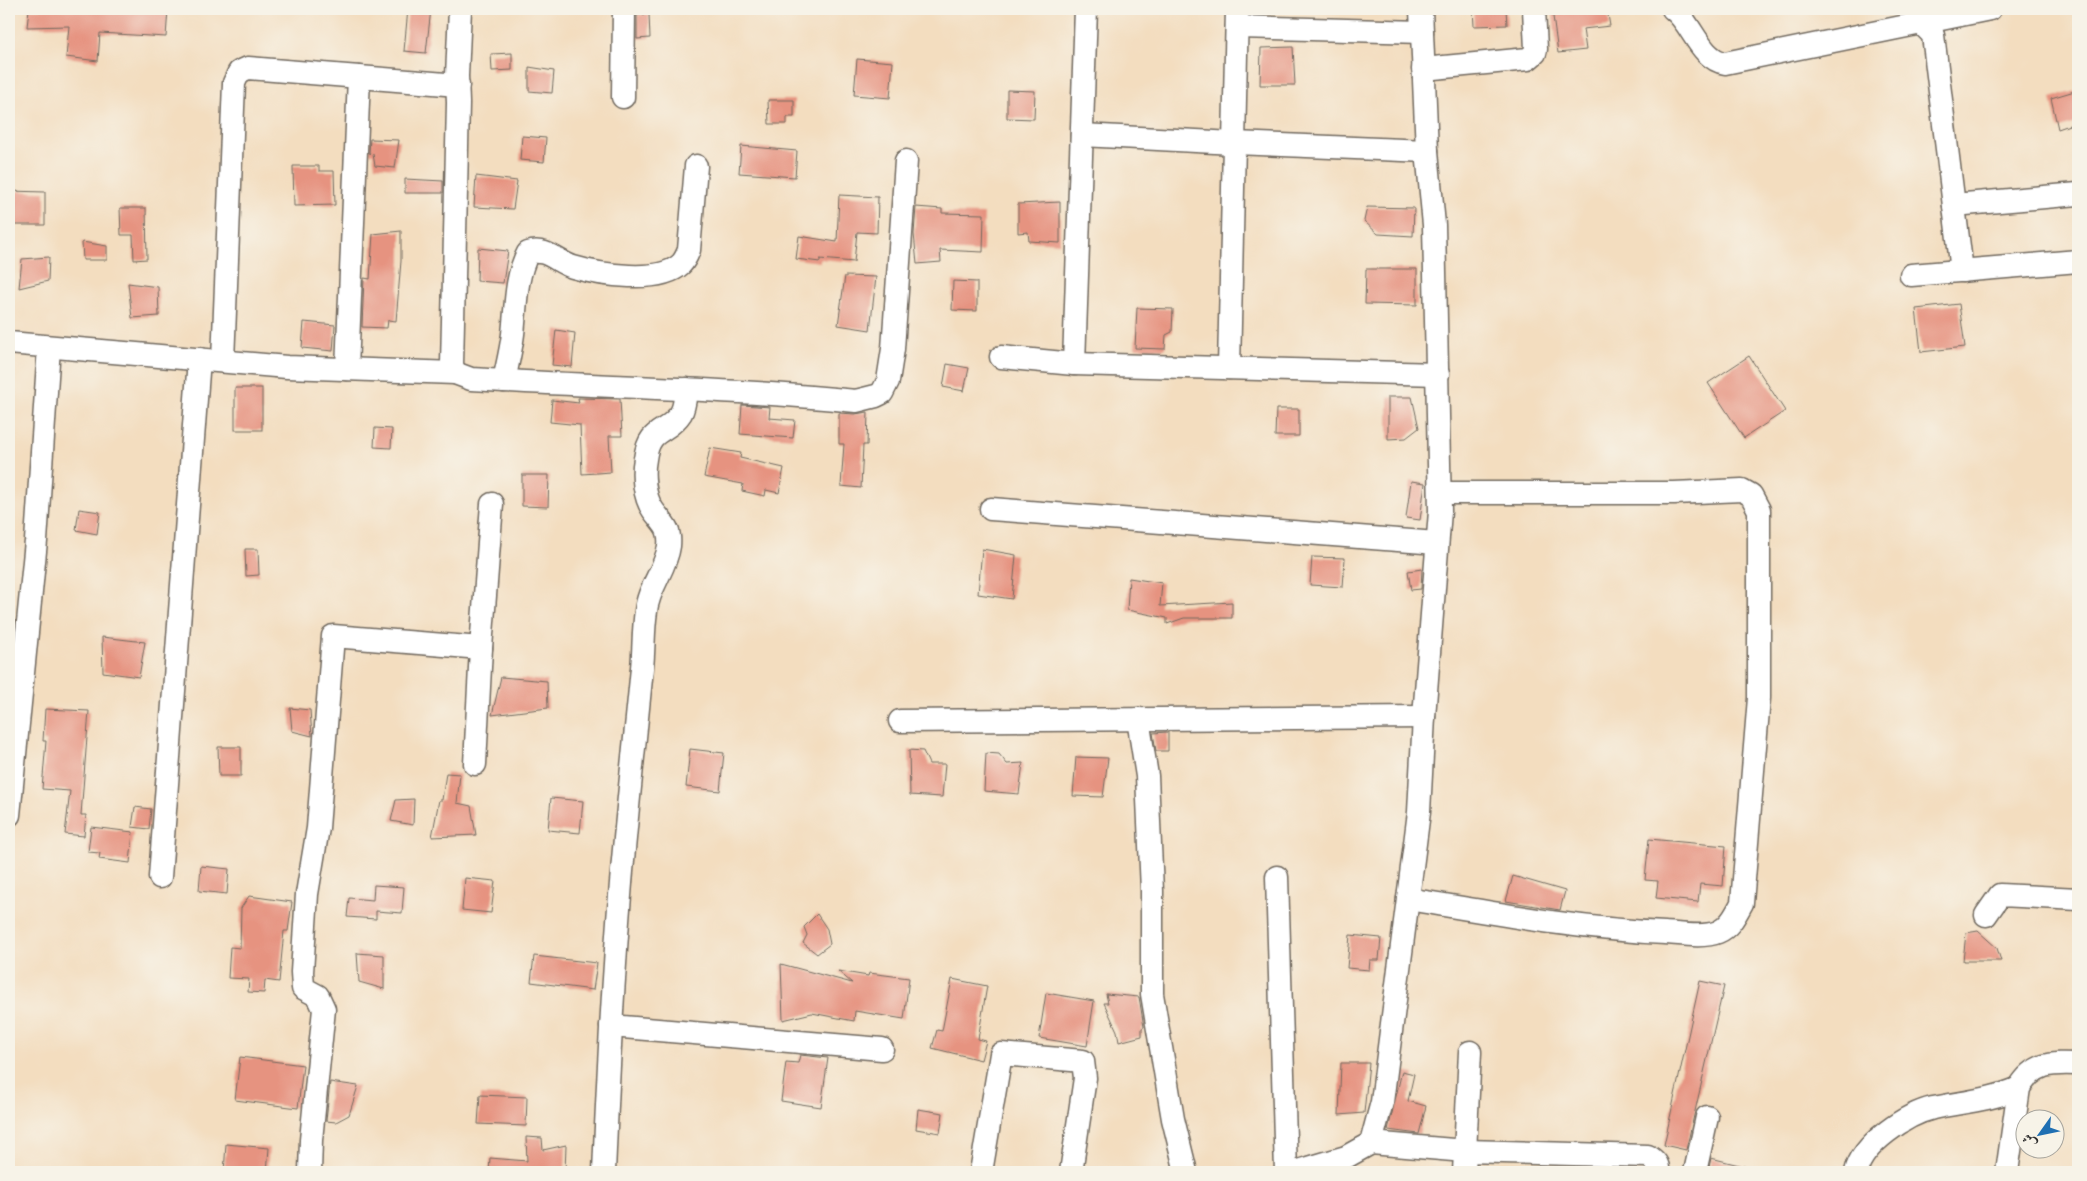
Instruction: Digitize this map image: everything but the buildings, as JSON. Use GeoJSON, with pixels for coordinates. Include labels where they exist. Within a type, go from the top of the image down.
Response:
{"type":"FeatureCollection","features":[{"type":"Feature","properties":{"kind":"street"},"geometry":{"type":"LineString","coordinates":[[455,373],[452,365],[460,9]]}},
{"type":"Feature","properties":{"kind":"street"},"geometry":{"type":"LineString","coordinates":[[623,97],[624,9]]}},
{"type":"Feature","properties":{"kind":"street"},"geometry":{"type":"LineString","coordinates":[[1074,364],[1086,9]]}},
{"type":"Feature","properties":{"kind":"street"},"geometry":{"type":"LineString","coordinates":[[1371,1143],[1382,1102],[1419,812],[1440,493],[1434,225],[1423,69],[1421,9]]}},
{"type":"Feature","properties":{"kind":"street"},"geometry":{"type":"LineString","coordinates":[[1423,69],[1528,59],[1535,53],[1536,49],[1534,9]]}},
{"type":"Feature","properties":{"kind":"street"},"geometry":{"type":"LineString","coordinates":[[1673,9],[1690,27],[1704,48],[1718,62],[1725,63],[1920,16],[1990,9]]}},
{"type":"Feature","properties":{"kind":"street"},"geometry":{"type":"LineString","coordinates":[[1920,16],[1933,35],[1962,271]]}},
{"type":"Feature","properties":{"kind":"street"},"geometry":{"type":"LineString","coordinates":[[1229,368],[1237,18],[1422,32]]}},
{"type":"Feature","properties":{"kind":"street"},"geometry":{"type":"LineString","coordinates":[[223,361],[234,83],[239,72],[248,68],[458,85]]}},
{"type":"Feature","properties":{"kind":"street"},"geometry":{"type":"LineString","coordinates":[[347,369],[359,77]]}},
{"type":"Feature","properties":{"kind":"street"},"geometry":{"type":"LineString","coordinates":[[1082,135],[1234,144],[1428,151]]}},
{"type":"Feature","properties":{"kind":"street"},"geometry":{"type":"LineString","coordinates":[[9,343],[287,367],[455,373],[471,379],[772,392],[856,401],[870,399],[882,393],[888,382],[893,348],[906,161]]}},
{"type":"Feature","properties":{"kind":"street"},"geometry":{"type":"LineString","coordinates":[[504,381],[519,280],[523,263],[528,253],[535,250],[543,252],[572,267],[615,275],[660,274],[674,270],[683,262],[689,250],[696,166]]}},
{"type":"Feature","properties":{"kind":"street"},"geometry":{"type":"LineString","coordinates":[[1954,205],[2078,194]]}},
{"type":"Feature","properties":{"kind":"street"},"geometry":{"type":"LineString","coordinates":[[1911,275],[2078,261]]}},
{"type":"Feature","properties":{"kind":"street"},"geometry":{"type":"LineString","coordinates":[[9,814],[36,541],[49,347]]}},
{"type":"Feature","properties":{"kind":"street"},"geometry":{"type":"LineString","coordinates":[[1001,357],[1074,364],[1438,374]]}},
{"type":"Feature","properties":{"kind":"street"},"geometry":{"type":"LineString","coordinates":[[160,877],[199,359]]}},
{"type":"Feature","properties":{"kind":"street"},"geometry":{"type":"LineString","coordinates":[[604,1172],[611,1026],[621,883],[646,608],[669,544],[668,532],[662,519],[653,510],[648,500],[644,475],[644,459],[651,437],[668,426],[680,414],[684,406],[686,389]]}},
{"type":"Feature","properties":{"kind":"street"},"geometry":{"type":"LineString","coordinates":[[1408,899],[1554,924],[1638,932],[1701,935],[1717,932],[1725,927],[1736,915],[1742,903],[1758,708],[1759,510],[1752,495],[1742,490],[1674,493],[1440,493]]}},
{"type":"Feature","properties":{"kind":"street"},"geometry":{"type":"LineString","coordinates":[[475,764],[481,648],[492,504]]}},
{"type":"Feature","properties":{"kind":"street"},"geometry":{"type":"LineString","coordinates":[[991,509],[1437,542]]}},
{"type":"Feature","properties":{"kind":"street"},"geometry":{"type":"LineString","coordinates":[[310,1172],[311,1140],[324,1009],[318,996],[303,988],[302,972],[308,884],[318,828],[333,636],[481,648]]}},
{"type":"Feature","properties":{"kind":"street"},"geometry":{"type":"LineString","coordinates":[[900,721],[1424,717]]}},
{"type":"Feature","properties":{"kind":"street"},"geometry":{"type":"LineString","coordinates":[[1138,720],[1147,776],[1152,891],[1152,994],[1173,1119],[1186,1172]]}},
{"type":"Feature","properties":{"kind":"street"},"geometry":{"type":"LineString","coordinates":[[1277,877],[1286,1172]]}},
{"type":"Feature","properties":{"kind":"street"},"geometry":{"type":"LineString","coordinates":[[1986,915],[2000,895],[2078,899]]}},
{"type":"Feature","properties":{"kind":"street"},"geometry":{"type":"LineString","coordinates":[[611,1026],[882,1049]]}},
{"type":"Feature","properties":{"kind":"street"},"geometry":{"type":"LineString","coordinates":[[1465,1162],[1470,1052]]}},
{"type":"Feature","properties":{"kind":"street"},"geometry":{"type":"LineString","coordinates":[[981,1172],[1001,1054],[1083,1061],[1085,1078],[1071,1172]]}},
{"type":"Feature","properties":{"kind":"street"},"geometry":{"type":"LineString","coordinates":[[2007,1172],[2020,1088],[2025,1079],[2042,1066],[2052,1063],[2078,1064]]}},
{"type":"Feature","properties":{"kind":"street"},"geometry":{"type":"LineString","coordinates":[[1856,1172],[1866,1152],[1875,1142],[1917,1113],[1933,1108],[2001,1096],[2020,1088]]}},
{"type":"Feature","properties":{"kind":"street"},"geometry":{"type":"LineString","coordinates":[[1694,1172],[1708,1117]]}},
{"type":"Feature","properties":{"kind":"street"},"geometry":{"type":"LineString","coordinates":[[1295,1172],[1346,1158],[1371,1143],[1465,1162],[1648,1156],[1655,1160],[1659,1167],[1658,1172]]}}]}
